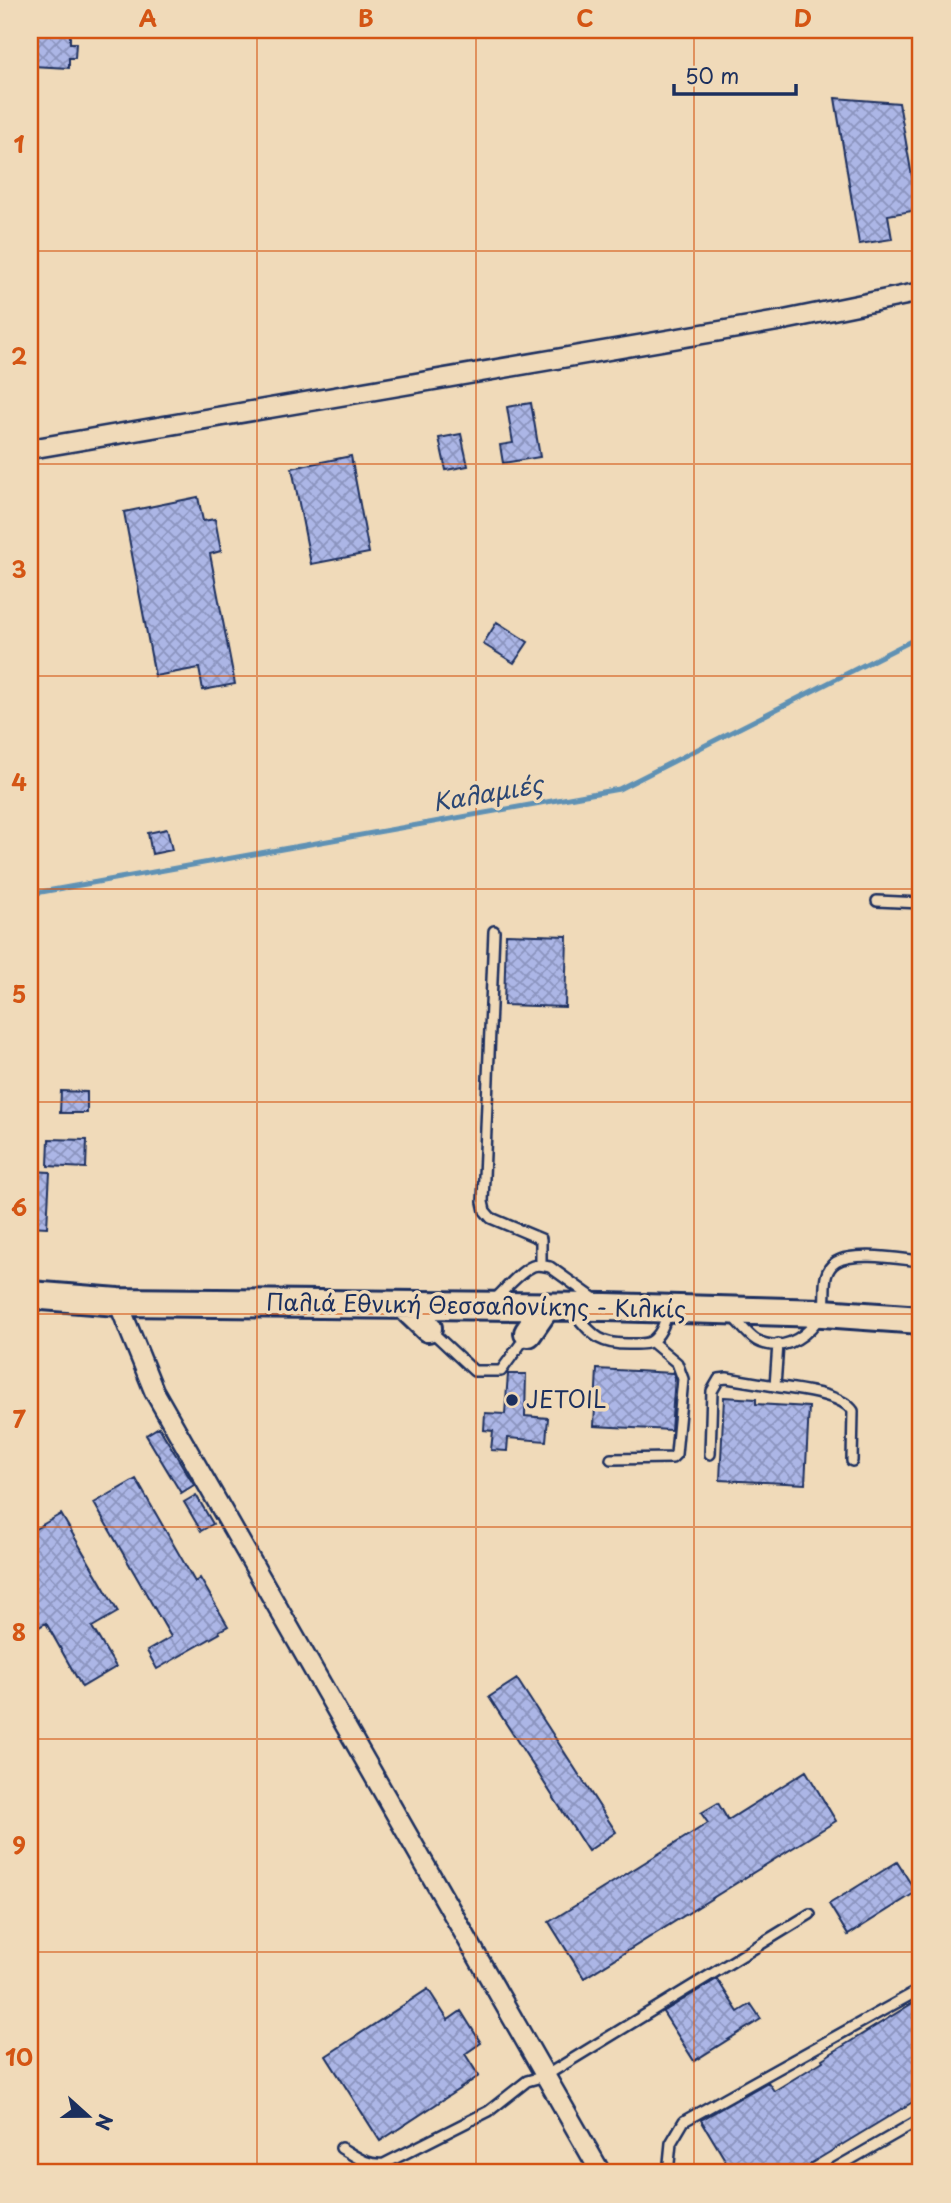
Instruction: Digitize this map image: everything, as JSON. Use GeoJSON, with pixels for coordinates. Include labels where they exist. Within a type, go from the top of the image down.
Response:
{"type":"FeatureCollection","features":[{"type":"Feature","properties":{"kind":"main road","name":"Παλιά Εθνική Θεσσαλονίκης - Κιλκίς"},"geometry":{"type":"LineString","coordinates":[[30,1295],[118,1302],[606,1307],[823,1313],[921,1320]]}},
{"type":"Feature","properties":{"kind":"main road"},"geometry":{"type":"LineString","coordinates":[[404,1305],[428,1328]]}},
{"type":"Feature","properties":{"kind":"main road"},"geometry":{"type":"LineString","coordinates":[[528,1333],[557,1307]]}},
{"type":"Feature","properties":{"kind":"street"},"geometry":{"type":"LineString","coordinates":[[30,449],[784,320],[921,292]]}},
{"type":"Feature","properties":{"kind":"street"},"geometry":{"type":"LineString","coordinates":[[118,1302],[154,1391],[601,2173]]}},
{"type":"Feature","properties":{"kind":"lane"},"geometry":{"type":"LineString","coordinates":[[877,901],[921,903]]}},
{"type":"Feature","properties":{"kind":"lane"},"geometry":{"type":"LineString","coordinates":[[494,931],[483,1202],[485,1211],[491,1217],[541,1239],[541,1265]]}},
{"type":"Feature","properties":{"kind":"lane"},"geometry":{"type":"LineString","coordinates":[[727,1311],[755,1339],[778,1345],[790,1343],[809,1331],[823,1313],[825,1279],[830,1266],[839,1260],[854,1257],[921,1261]]}},
{"type":"Feature","properties":{"kind":"lane"},"geometry":{"type":"LineString","coordinates":[[486,1307],[533,1266],[541,1265],[550,1267],[606,1307]]}},
{"type":"Feature","properties":{"kind":"lane"},"geometry":{"type":"LineString","coordinates":[[557,1307],[593,1335],[612,1345],[652,1342],[659,1335],[669,1309]]}},
{"type":"Feature","properties":{"kind":"lane"},"geometry":{"type":"LineString","coordinates":[[428,1328],[474,1371],[501,1371],[528,1333]]}},
{"type":"Feature","properties":{"kind":"lane"},"geometry":{"type":"LineString","coordinates":[[611,1459],[672,1458],[676,1454],[683,1379],[677,1363],[652,1342]]}},
{"type":"Feature","properties":{"kind":"lane"},"geometry":{"type":"LineString","coordinates":[[775,1386],[778,1345]]}},
{"type":"Feature","properties":{"kind":"lane"},"geometry":{"type":"LineString","coordinates":[[710,1454],[712,1391],[719,1379],[727,1378],[837,1398],[850,1406],[853,1411],[852,1461]]}},
{"type":"Feature","properties":{"kind":"lane"},"geometry":{"type":"LineString","coordinates":[[341,2148],[365,2162],[384,2164],[489,2111],[527,2081],[545,2076],[810,1914]]}},
{"type":"Feature","properties":{"kind":"lane"},"geometry":{"type":"LineString","coordinates":[[668,2173],[671,2143],[684,2121],[921,1989]]}},
{"type":"Feature","properties":{"kind":"lane"},"geometry":{"type":"LineString","coordinates":[[827,2173],[921,2119]]}},
{"type":"Feature","properties":{"kind":"building"},"geometry":{"type":"Polygon","coordinates":[[[35,30],[63,30],[62,33],[70,34],[70,43],[76,43],[75,58],[69,58],[69,68],[32,66],[35,30]]]}},
{"type":"Feature","properties":{"kind":"building"},"geometry":{"type":"Polygon","coordinates":[[[835,98],[899,103],[918,210],[888,215],[892,239],[859,244],[835,98]]]}},
{"type":"Feature","properties":{"kind":"building"},"geometry":{"type":"Polygon","coordinates":[[[531,403],[540,457],[503,463],[500,445],[513,443],[507,407],[531,403]]]}},
{"type":"Feature","properties":{"kind":"building"},"geometry":{"type":"Polygon","coordinates":[[[461,434],[468,466],[446,470],[439,438],[461,434]]]}},
{"type":"Feature","properties":{"kind":"building"},"geometry":{"type":"Polygon","coordinates":[[[351,456],[369,553],[311,564],[292,468],[351,456]]]}},
{"type":"Feature","properties":{"kind":"building"},"geometry":{"type":"Polygon","coordinates":[[[198,497],[203,521],[215,519],[221,551],[210,554],[235,684],[203,690],[199,668],[155,676],[124,512],[198,497]]]}},
{"type":"Feature","properties":{"kind":"building"},"geometry":{"type":"Polygon","coordinates":[[[497,622],[528,642],[514,663],[483,644],[497,622]]]}},
{"type":"Feature","properties":{"kind":"building"},"geometry":{"type":"Polygon","coordinates":[[[167,829],[172,850],[152,854],[148,833],[167,829]]]}},
{"type":"Feature","properties":{"kind":"building"},"geometry":{"type":"Polygon","coordinates":[[[506,934],[567,936],[565,1007],[504,1005],[506,934]]]}},
{"type":"Feature","properties":{"kind":"building"},"geometry":{"type":"Polygon","coordinates":[[[61,1091],[87,1092],[87,1113],[60,1113],[61,1091]]]}},
{"type":"Feature","properties":{"kind":"building"},"geometry":{"type":"Polygon","coordinates":[[[49,1139],[87,1140],[86,1168],[48,1166],[49,1139]]]}},
{"type":"Feature","properties":{"kind":"building"},"geometry":{"type":"Polygon","coordinates":[[[32,1171],[50,1172],[47,1227],[30,1226],[32,1171]]]}},
{"type":"Feature","properties":{"kind":"building"},"geometry":{"type":"Polygon","coordinates":[[[597,1369],[673,1373],[675,1377],[671,1430],[594,1426],[597,1369]]]}},
{"type":"Feature","properties":{"kind":"building"},"geometry":{"type":"Polygon","coordinates":[[[508,1374],[526,1374],[525,1416],[548,1418],[546,1441],[508,1438],[507,1451],[491,1450],[493,1431],[484,1430],[485,1413],[505,1414],[508,1374]]]}},
{"type":"Feature","properties":{"kind":"building"},"geometry":{"type":"Polygon","coordinates":[[[724,1397],[756,1399],[756,1404],[809,1407],[805,1484],[720,1480],[724,1397]]]}},
{"type":"Feature","properties":{"kind":"building"},"geometry":{"type":"Polygon","coordinates":[[[159,1427],[194,1485],[181,1493],[146,1435],[159,1427]]]}},
{"type":"Feature","properties":{"kind":"building"},"geometry":{"type":"Polygon","coordinates":[[[136,1479],[195,1582],[200,1578],[228,1626],[157,1669],[147,1651],[171,1637],[94,1503],[136,1479]]]}},
{"type":"Feature","properties":{"kind":"building"},"geometry":{"type":"Polygon","coordinates":[[[196,1495],[213,1524],[201,1531],[184,1502],[196,1495]]]}},
{"type":"Feature","properties":{"kind":"building"},"geometry":{"type":"Polygon","coordinates":[[[61,1514],[118,1612],[92,1627],[116,1667],[82,1687],[46,1623],[36,1629],[30,1619],[30,1532],[61,1514]]]}},
{"type":"Feature","properties":{"kind":"building"},"geometry":{"type":"Polygon","coordinates":[[[517,1679],[616,1832],[588,1851],[489,1697],[517,1679]]]}},
{"type":"Feature","properties":{"kind":"building"},"geometry":{"type":"Polygon","coordinates":[[[806,1771],[836,1821],[584,1978],[549,1922],[708,1823],[701,1813],[718,1803],[728,1820],[806,1771]]]}},
{"type":"Feature","properties":{"kind":"building"},"geometry":{"type":"Polygon","coordinates":[[[897,1862],[916,1892],[848,1935],[829,1904],[897,1862]]]}},
{"type":"Feature","properties":{"kind":"building"},"geometry":{"type":"Polygon","coordinates":[[[717,1979],[738,2012],[751,2004],[761,2019],[694,2061],[663,2012],[717,1979]]]}},
{"type":"Feature","properties":{"kind":"building"},"geometry":{"type":"Polygon","coordinates":[[[428,1989],[448,2020],[461,2011],[481,2043],[465,2054],[479,2076],[380,2141],[326,2056],[428,1989]]]}},
{"type":"Feature","properties":{"kind":"building"},"geometry":{"type":"Polygon","coordinates":[[[921,1998],[921,2097],[810,2164],[813,2169],[806,2173],[733,2173],[701,2120],[768,2082],[774,2091],[921,1998]]]}},
{"type":"Feature","properties":{"kind":"waterway","name":"Καλαμιές"},"geometry":{"type":"LineString","coordinates":[[30,894],[619,789],[921,636]]}},
{"type":"Feature","properties":{"kind":"place","name":"JETOIL"},"geometry":{"type":"Point","coordinates":[512,1400]}}]}
